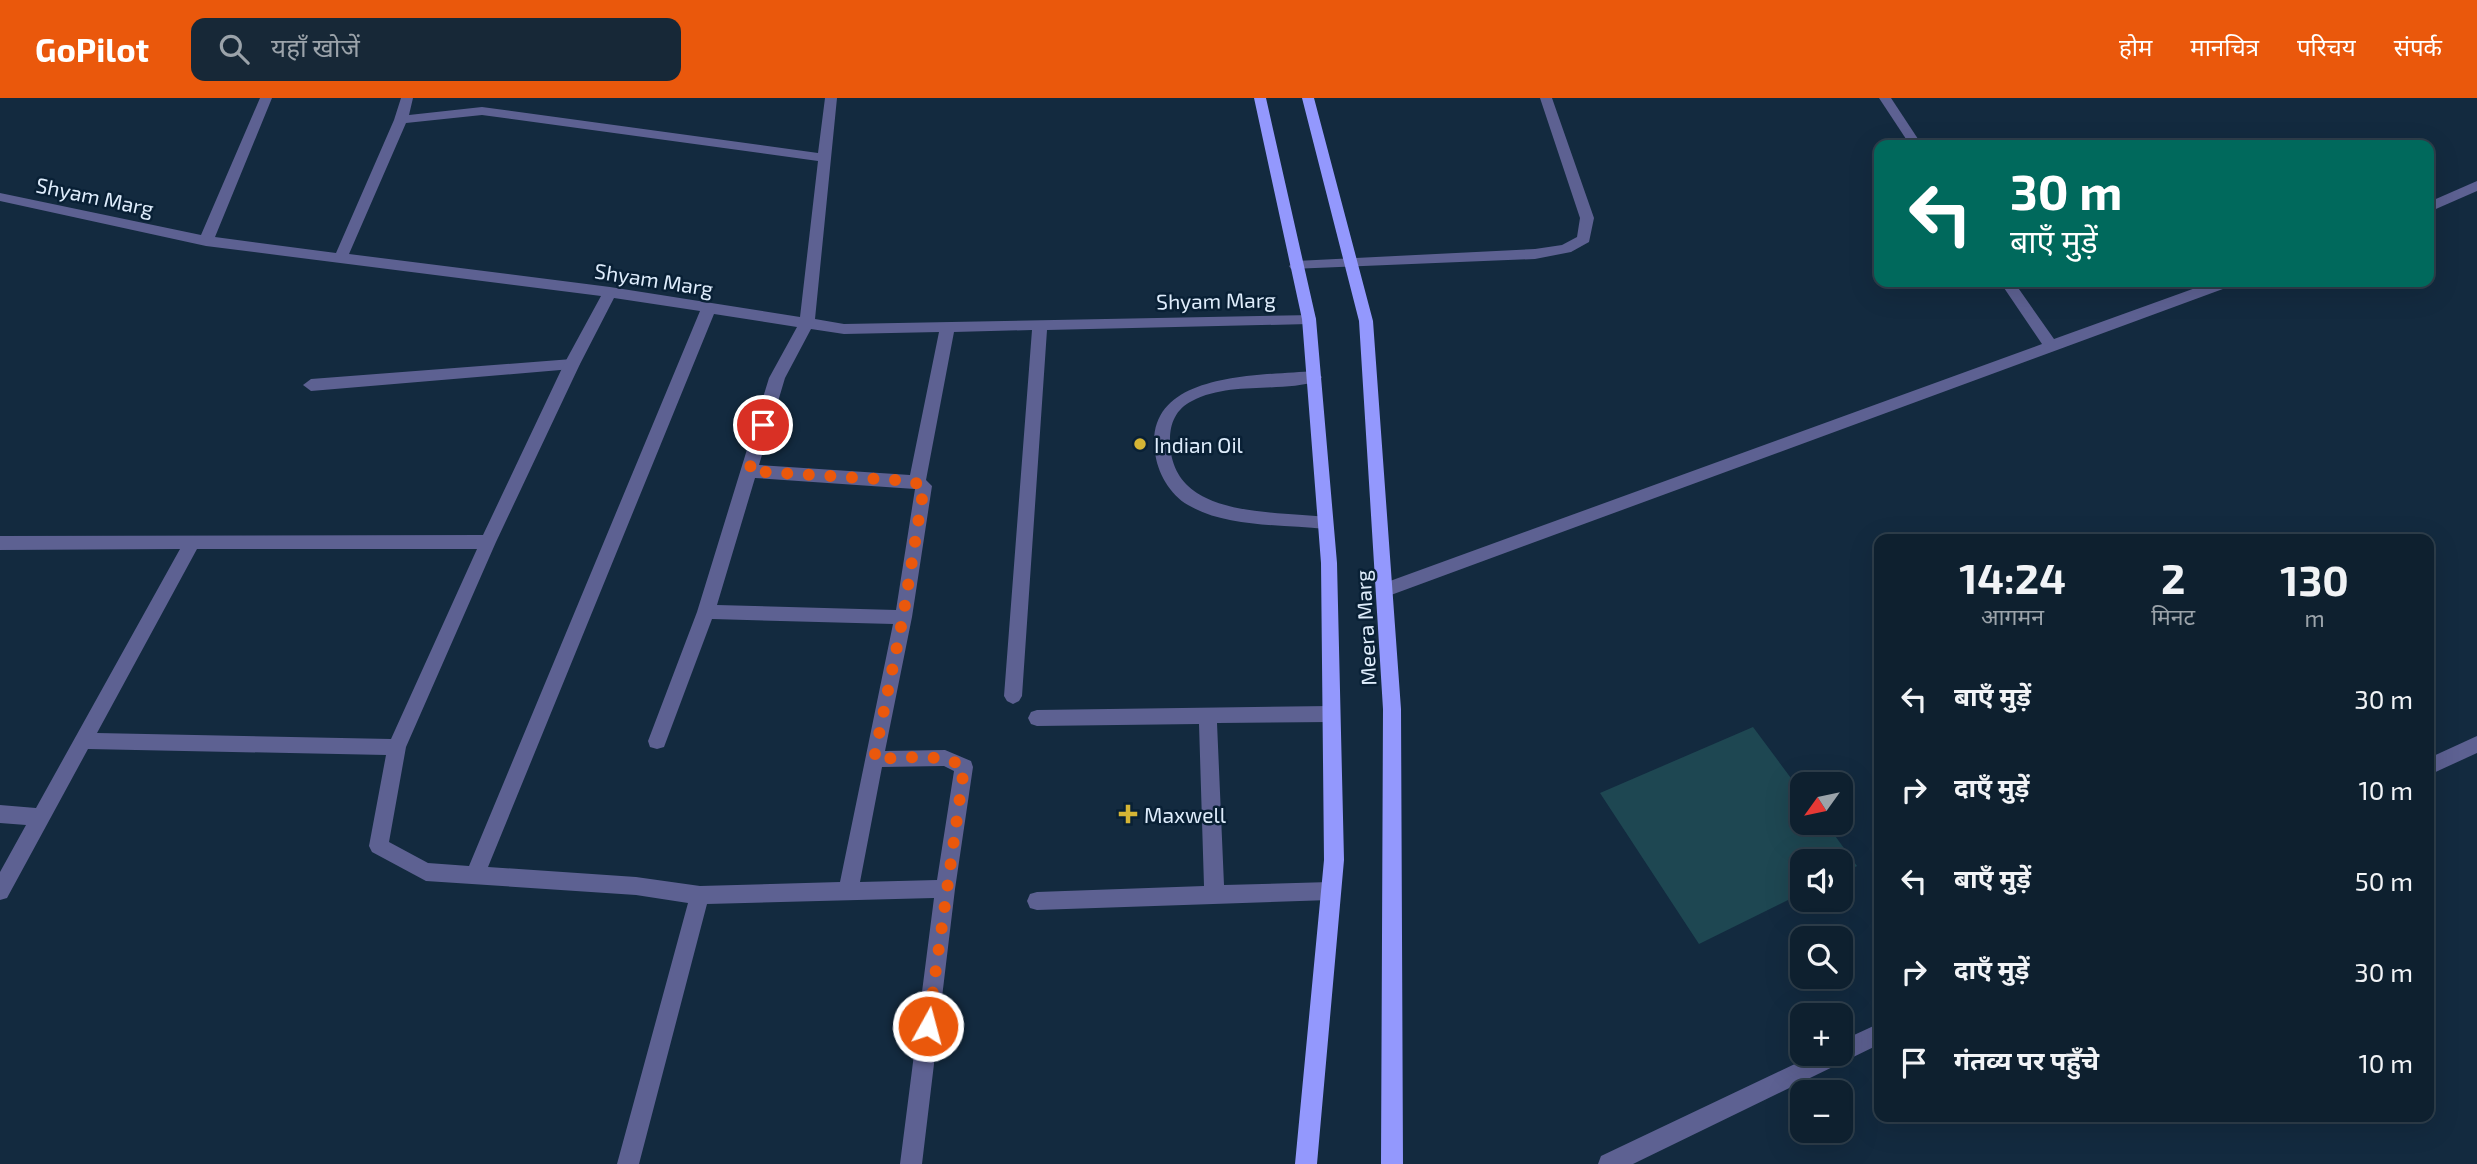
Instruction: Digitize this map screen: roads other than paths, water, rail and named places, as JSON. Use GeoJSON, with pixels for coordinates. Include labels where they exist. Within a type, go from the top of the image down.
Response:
{"type":"FeatureCollection","features":[{"type":"Feature","properties":{"kind":"main road","name":"Meera Marg"},"geometry":{"type":"LineString","coordinates":[[1260,98],[1309,319],[1325,523],[1334,860],[1306,1164]]}},
{"type":"Feature","properties":{"kind":"main road","name":"Meera Marg"},"geometry":{"type":"LineString","coordinates":[[1308,98],[1354,265],[1366,321],[1392,709],[1392,1164]]}},
{"type":"Feature","properties":{"kind":"street"},"geometry":{"type":"LineString","coordinates":[[206,242],[266,98]]}},
{"type":"Feature","properties":{"kind":"street"},"geometry":{"type":"LineString","coordinates":[[340,259],[401,120],[407,98]]}},
{"type":"Feature","properties":{"kind":"street"},"geometry":{"type":"LineString","coordinates":[[657,741],[706,612],[777,378],[807,323],[831,98]]}},
{"type":"Feature","properties":{"kind":"street"},"geometry":{"type":"LineString","coordinates":[[1296,266],[1535,254],[1566,249],[1584,239],[1587,218],[1546,98]]}},
{"type":"Feature","properties":{"kind":"street"},"geometry":{"type":"LineString","coordinates":[[1885,98],[1913,140]]}},
{"type":"Feature","properties":{"kind":"street"},"geometry":{"type":"LineString","coordinates":[[401,120],[482,111],[825,158]]}},
{"type":"Feature","properties":{"kind":"street"},"geometry":{"type":"LineString","coordinates":[[2434,205],[2464,194],[2477,185]]}},
{"type":"Feature","properties":{"kind":"street","name":"Shyam Marg"},"geometry":{"type":"LineString","coordinates":[[0,197],[206,242],[610,292],[844,329],[1309,319]]}},
{"type":"Feature","properties":{"kind":"street"},"geometry":{"type":"LineString","coordinates":[[2010,287],[2051,346]]}},
{"type":"Feature","properties":{"kind":"street"},"geometry":{"type":"LineString","coordinates":[[1385,590],[2211,287]]}},
{"type":"Feature","properties":{"kind":"street"},"geometry":{"type":"LineString","coordinates":[[610,292],[572,364],[488,542],[397,747],[379,846],[426,872],[636,886],[700,895],[945,888]]}},
{"type":"Feature","properties":{"kind":"street"},"geometry":{"type":"LineString","coordinates":[[475,876],[709,308]]}},
{"type":"Feature","properties":{"kind":"street"},"geometry":{"type":"LineString","coordinates":[[1013,696],[1040,325]]}},
{"type":"Feature","properties":{"kind":"street"},"geometry":{"type":"LineString","coordinates":[[917,483],[947,327]]}},
{"type":"Feature","properties":{"kind":"street"},"geometry":{"type":"LineString","coordinates":[[311,385],[572,364]]}},
{"type":"Feature","properties":{"kind":"street"},"geometry":{"type":"LineString","coordinates":[[1314,377],[1209,388],[1186,396],[1171,408],[1165,418],[1161,431],[1162,450],[1167,470],[1184,493],[1194,501],[1224,510],[1325,523]]}},
{"type":"Feature","properties":{"kind":"street"},"geometry":{"type":"LineString","coordinates":[[749,471],[910,481],[924,486],[903,617],[848,891]]}},
{"type":"Feature","properties":{"kind":"street"},"geometry":{"type":"LineString","coordinates":[[0,542],[488,542]]}},
{"type":"Feature","properties":{"kind":"street"},"geometry":{"type":"LineString","coordinates":[[0,891],[192,543]]}},
{"type":"Feature","properties":{"kind":"street"},"geometry":{"type":"LineString","coordinates":[[706,612],[903,617]]}},
{"type":"Feature","properties":{"kind":"street"},"geometry":{"type":"LineString","coordinates":[[1037,718],[1331,714]]}},
{"type":"Feature","properties":{"kind":"street"},"geometry":{"type":"LineString","coordinates":[[1208,716],[1214,895]]}},
{"type":"Feature","properties":{"kind":"street"},"geometry":{"type":"LineString","coordinates":[[83,741],[397,747]]}},
{"type":"Feature","properties":{"kind":"street"},"geometry":{"type":"LineString","coordinates":[[2434,765],[2477,744]]}},
{"type":"Feature","properties":{"kind":"street"},"geometry":{"type":"LineString","coordinates":[[874,759],[945,758],[964,768],[945,888],[911,1164]]}},
{"type":"Feature","properties":{"kind":"street"},"geometry":{"type":"LineString","coordinates":[[0,814],[41,817]]}},
{"type":"Feature","properties":{"kind":"street"},"geometry":{"type":"LineString","coordinates":[[1037,901],[1330,891]]}},
{"type":"Feature","properties":{"kind":"street"},"geometry":{"type":"LineString","coordinates":[[628,1164],[700,895]]}},
{"type":"Feature","properties":{"kind":"street"},"geometry":{"type":"LineString","coordinates":[[1853,1046],[1874,1036]]}},
{"type":"Feature","properties":{"kind":"street"},"geometry":{"type":"LineString","coordinates":[[1609,1164],[1812,1066]]}},
{"type":"Feature","properties":{"kind":"place","name":"Indian Oil"},"geometry":{"type":"Point","coordinates":[1140,444]}},
{"type":"Feature","properties":{"kind":"place","name":"Maxwell"},"geometry":{"type":"Point","coordinates":[1128,814]}}]}
